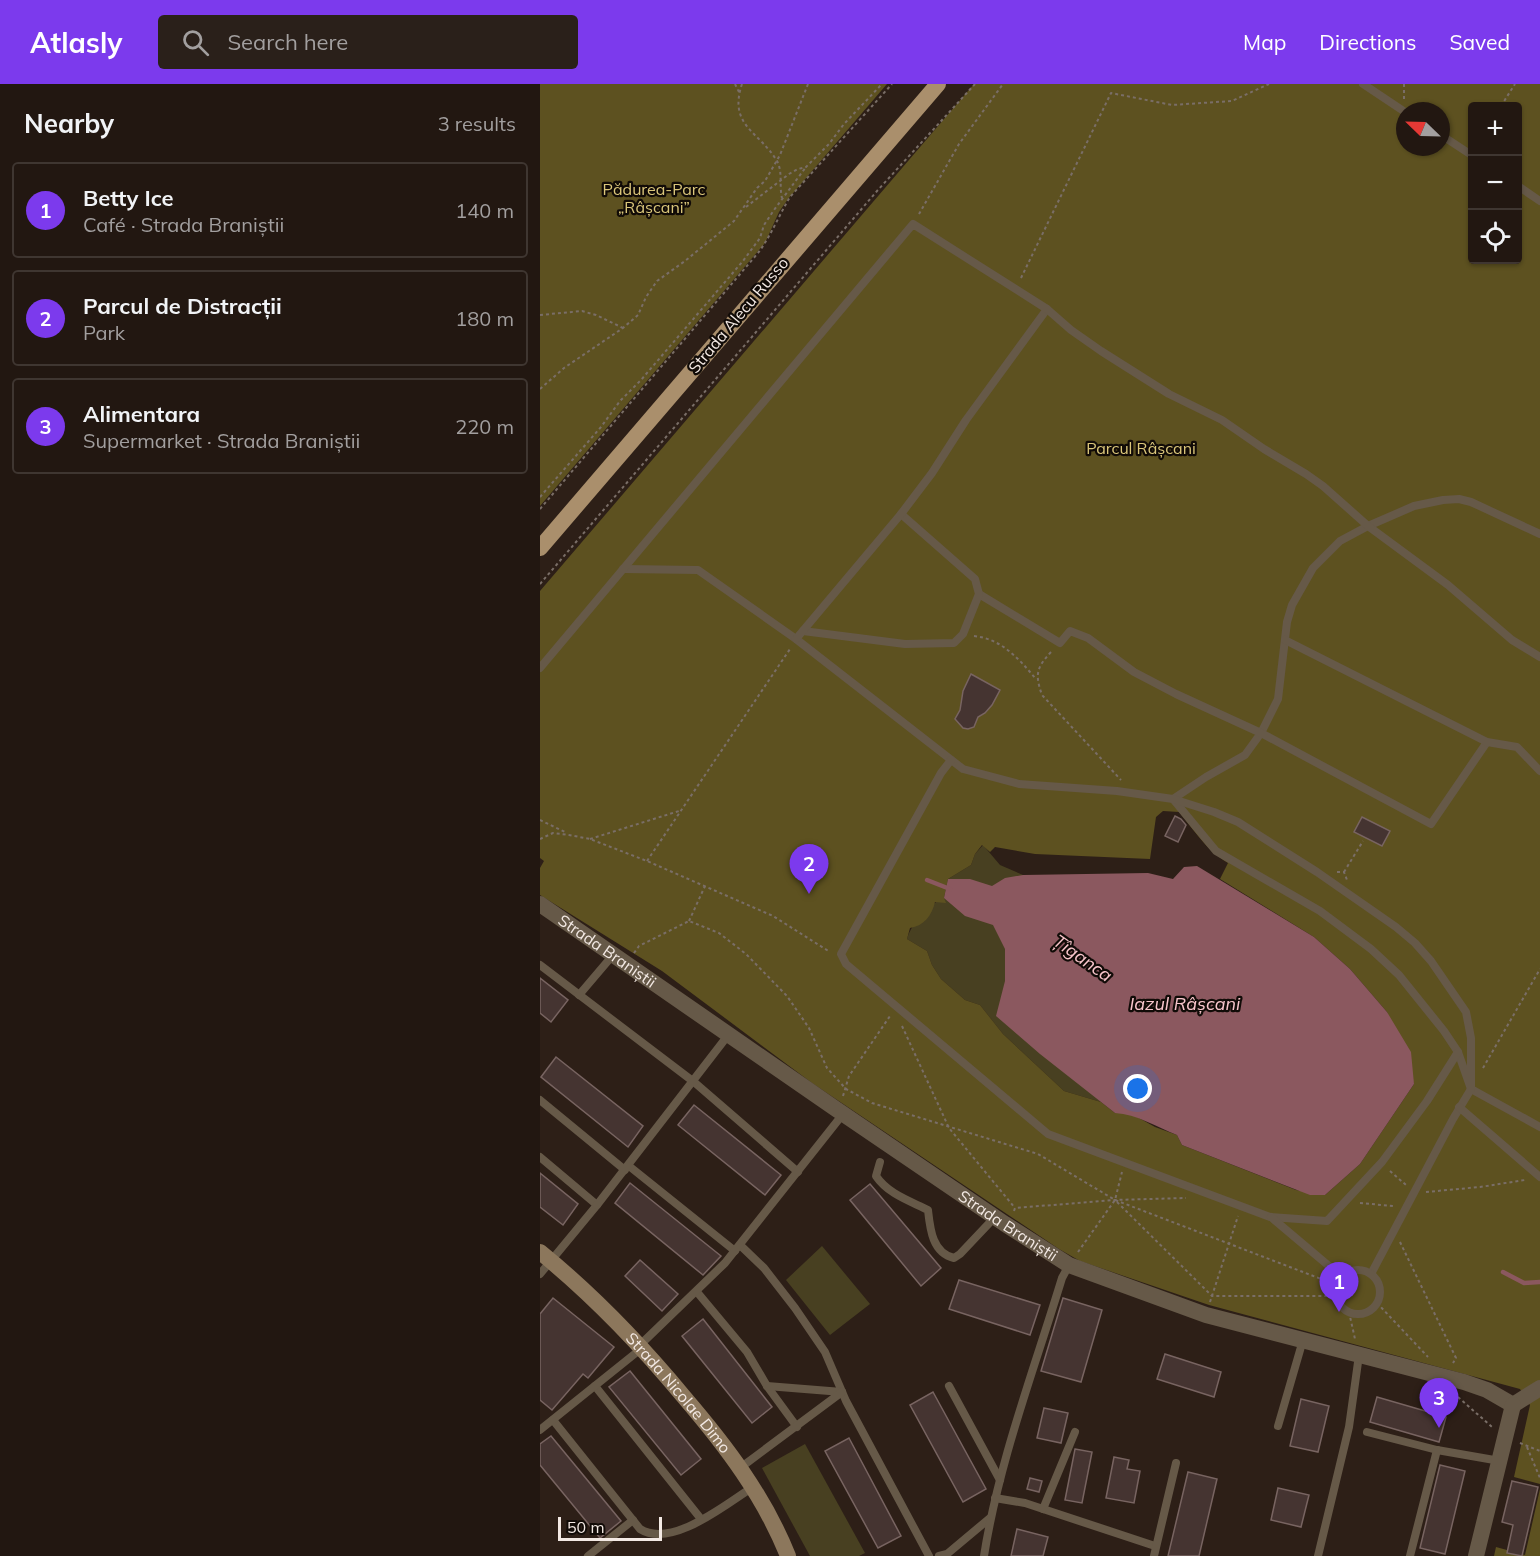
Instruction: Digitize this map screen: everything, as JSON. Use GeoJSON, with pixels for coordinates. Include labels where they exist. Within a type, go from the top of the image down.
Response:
{"type":"FeatureCollection","features":[{"type":"Feature","properties":{"kind":"main road","name":"Strada Alecu Russo"},"geometry":{"type":"LineString","coordinates":[[540,548],[938,84]]}},
{"type":"Feature","properties":{"kind":"main road","name":"Strada Nicolae Dimo"},"geometry":{"type":"LineString","coordinates":[[546,1256],[594,1299],[641,1347],[701,1416],[753,1487],[777,1530],[788,1556]]}},
{"type":"Feature","properties":{"kind":"street","name":"Strada Braniștii"},"geometry":{"type":"LineString","coordinates":[[540,904],[1000,1220],[1069,1264],[1206,1315],[1447,1377],[1487,1390],[1513,1405]]}},
{"type":"Feature","properties":{"kind":"street"},"geometry":{"type":"LineString","coordinates":[[1476,1556],[1513,1405],[1540,1388]]}},
{"type":"Feature","properties":{"kind":"lane"},"geometry":{"type":"LineString","coordinates":[[1363,84],[1396,106]]}},
{"type":"Feature","properties":{"kind":"lane"},"geometry":{"type":"LineString","coordinates":[[1450,141],[1468,153]]}},
{"type":"Feature","properties":{"kind":"lane"},"geometry":{"type":"LineString","coordinates":[[1522,189],[1540,201]]}},
{"type":"Feature","properties":{"kind":"lane"},"geometry":{"type":"LineString","coordinates":[[540,668],[913,224],[1047,309],[1071,330],[1101,351],[1169,394],[1222,420],[1306,474],[1368,525],[1448,585],[1512,640],[1540,657]]}},
{"type":"Feature","properties":{"kind":"lane"},"geometry":{"type":"LineString","coordinates":[[796,639],[932,473],[966,420],[1047,309]]}},
{"type":"Feature","properties":{"kind":"lane"},"geometry":{"type":"LineString","coordinates":[[1173,799],[1245,755],[1262,733],[1278,699],[1292,604],[1313,568],[1340,541],[1368,525],[1414,506],[1459,499],[1471,502],[1540,534]]}},
{"type":"Feature","properties":{"kind":"lane"},"geometry":{"type":"LineString","coordinates":[[803,631],[926,645],[954,644],[963,634],[979,594],[975,579],[900,514]]}},
{"type":"Feature","properties":{"kind":"lane"},"geometry":{"type":"LineString","coordinates":[[623,569],[698,570],[796,639],[963,769],[1019,784],[1133,793],[1173,799],[1238,822],[1317,872],[1396,927],[1415,943],[1431,960],[1466,1012],[1471,1038],[1471,1089],[1371,1274]]}},
{"type":"Feature","properties":{"kind":"lane"},"geometry":{"type":"LineString","coordinates":[[979,594],[1060,644],[1070,631],[1088,638],[1118,661],[1157,684],[1262,733],[1431,824],[1487,742]]}},
{"type":"Feature","properties":{"kind":"lane"},"geometry":{"type":"LineString","coordinates":[[1285,640],[1487,742],[1517,747],[1540,771]]}},
{"type":"Feature","properties":{"kind":"lane"},"geometry":{"type":"LineString","coordinates":[[951,760],[941,773],[841,954],[846,964],[1047,1134],[1270,1217],[1327,1221],[1382,1162],[1427,1101],[1458,1052]]}},
{"type":"Feature","properties":{"kind":"lane"},"geometry":{"type":"LineString","coordinates":[[1173,799],[1216,850],[1320,912],[1392,968],[1426,1007],[1458,1052],[1471,1089],[1540,1127]]}},
{"type":"Feature","properties":{"kind":"lane"},"geometry":{"type":"LineString","coordinates":[[579,995],[613,955]]}},
{"type":"Feature","properties":{"kind":"lane"},"geometry":{"type":"LineString","coordinates":[[540,965],[694,1082],[798,1172]]}},
{"type":"Feature","properties":{"kind":"lane"},"geometry":{"type":"LineString","coordinates":[[540,1274],[546,1256],[597,1205],[729,1034]]}},
{"type":"Feature","properties":{"kind":"lane"},"geometry":{"type":"LineString","coordinates":[[540,1100],[627,1168],[764,1268],[825,1352],[842,1392],[929,1556]]}},
{"type":"Feature","properties":{"kind":"lane"},"geometry":{"type":"LineString","coordinates":[[1460,1107],[1540,1177]]}},
{"type":"Feature","properties":{"kind":"lane"},"geometry":{"type":"LineString","coordinates":[[540,1430],[641,1347],[697,1292],[738,1248],[798,1172],[840,1111]]}},
{"type":"Feature","properties":{"kind":"lane"},"geometry":{"type":"LineString","coordinates":[[540,1157],[597,1205]]}},
{"type":"Feature","properties":{"kind":"lane"},"geometry":{"type":"LineString","coordinates":[[880,1162],[876,1176],[896,1195],[928,1210],[934,1242],[947,1256],[954,1258],[960,1254],[1000,1220]]}},
{"type":"Feature","properties":{"kind":"lane"},"geometry":{"type":"LineString","coordinates":[[1270,1217],[1342,1277]]}},
{"type":"Feature","properties":{"kind":"lane"},"geometry":{"type":"LineString","coordinates":[[984,1556],[990,1518],[1000,1480],[1062,1278],[1069,1264]]}},
{"type":"Feature","properties":{"kind":"lane"},"geometry":{"type":"LineString","coordinates":[[1353,1270],[1371,1274],[1378,1284],[1377,1303],[1362,1313],[1349,1312],[1339,1303],[1336,1296],[1337,1286],[1342,1277],[1353,1270]]}},
{"type":"Feature","properties":{"kind":"lane"},"geometry":{"type":"LineString","coordinates":[[697,1292],[747,1352],[766,1386],[797,1427]]}},
{"type":"Feature","properties":{"kind":"lane"},"geometry":{"type":"LineString","coordinates":[[1278,1426],[1303,1340]]}},
{"type":"Feature","properties":{"kind":"lane"},"geometry":{"type":"LineString","coordinates":[[1318,1556],[1349,1427],[1359,1355]]}},
{"type":"Feature","properties":{"kind":"lane"},"geometry":{"type":"LineString","coordinates":[[595,1386],[701,1519]]}},
{"type":"Feature","properties":{"kind":"lane"},"geometry":{"type":"LineString","coordinates":[[766,1386],[842,1392]]}},
{"type":"Feature","properties":{"kind":"lane"},"geometry":{"type":"LineString","coordinates":[[949,1386],[1000,1480]]}},
{"type":"Feature","properties":{"kind":"lane"},"geometry":{"type":"LineString","coordinates":[[740,1468],[842,1392]]}},
{"type":"Feature","properties":{"kind":"lane"},"geometry":{"type":"LineString","coordinates":[[553,1420],[640,1529],[648,1533],[663,1534],[686,1528],[753,1487]]}},
{"type":"Feature","properties":{"kind":"lane"},"geometry":{"type":"LineString","coordinates":[[1043,1509],[1075,1432]]}},
{"type":"Feature","properties":{"kind":"lane"},"geometry":{"type":"LineString","coordinates":[[1367,1432],[1437,1450],[1500,1461]]}},
{"type":"Feature","properties":{"kind":"lane"},"geometry":{"type":"LineString","coordinates":[[1410,1556],[1437,1450]]}},
{"type":"Feature","properties":{"kind":"lane"},"geometry":{"type":"LineString","coordinates":[[1154,1556],[1176,1463]]}},
{"type":"Feature","properties":{"kind":"lane"},"geometry":{"type":"LineString","coordinates":[[995,1498],[1017,1501],[1155,1546]]}},
{"type":"Feature","properties":{"kind":"lane"},"geometry":{"type":"LineString","coordinates":[[939,1556],[948,1554],[990,1518]]}},
{"type":"Feature","properties":{"kind":"lane"},"geometry":{"type":"LineString","coordinates":[[588,1556],[633,1520]]}},
{"type":"Feature","properties":{"kind":"path"},"geometry":{"type":"LineString","coordinates":[[735,84],[739,92]]}},
{"type":"Feature","properties":{"kind":"path"},"geometry":{"type":"LineString","coordinates":[[742,84],[736,99],[741,118],[777,161],[782,198]]}},
{"type":"Feature","properties":{"kind":"path"},"geometry":{"type":"LineString","coordinates":[[540,389],[564,368],[623,328],[638,315],[657,281],[734,220],[757,188],[765,181],[777,161],[808,84]]}},
{"type":"Feature","properties":{"kind":"path"},"geometry":{"type":"LineString","coordinates":[[540,497],[601,427],[620,401],[641,380],[743,261],[760,238],[764,225],[782,198],[806,167],[882,84]]}},
{"type":"Feature","properties":{"kind":"path"},"geometry":{"type":"LineString","coordinates":[[540,509],[758,253],[768,240],[790,197],[892,84]]}},
{"type":"Feature","properties":{"kind":"path"},"geometry":{"type":"LineString","coordinates":[[540,584],[877,191],[975,84]]}},
{"type":"Feature","properties":{"kind":"path"},"geometry":{"type":"LineString","coordinates":[[913,224],[958,144],[1003,84]]}},
{"type":"Feature","properties":{"kind":"path"},"geometry":{"type":"LineString","coordinates":[[1016,289],[1111,93],[1172,105],[1232,102],[1269,84]]}},
{"type":"Feature","properties":{"kind":"path"},"geometry":{"type":"LineString","coordinates":[[1504,102],[1515,84]]}},
{"type":"Feature","properties":{"kind":"path"},"geometry":{"type":"LineString","coordinates":[[743,209],[781,180],[798,169],[806,167]]}},
{"type":"Feature","properties":{"kind":"path"},"geometry":{"type":"LineString","coordinates":[[540,315],[582,311],[623,328]]}},
{"type":"Feature","properties":{"kind":"path"},"geometry":{"type":"LineString","coordinates":[[963,634],[985,637],[1003,645],[1019,658],[1036,679],[1042,695],[1133,793]]}},
{"type":"Feature","properties":{"kind":"path"},"geometry":{"type":"LineString","coordinates":[[647,861],[796,639]]}},
{"type":"Feature","properties":{"kind":"path"},"geometry":{"type":"LineString","coordinates":[[1036,679],[1040,665],[1060,644]]}},
{"type":"Feature","properties":{"kind":"path"},"geometry":{"type":"LineString","coordinates":[[590,839],[680,811]]}},
{"type":"Feature","properties":{"kind":"path"},"geometry":{"type":"LineString","coordinates":[[540,820],[570,835]]}},
{"type":"Feature","properties":{"kind":"path"},"geometry":{"type":"LineString","coordinates":[[540,839],[553,833],[590,839],[647,861],[773,916],[831,953],[841,954]]}},
{"type":"Feature","properties":{"kind":"path"},"geometry":{"type":"LineString","coordinates":[[1344,872],[1363,842]]}},
{"type":"Feature","properties":{"kind":"path"},"geometry":{"type":"LineString","coordinates":[[639,946],[689,921],[705,886]]}},
{"type":"Feature","properties":{"kind":"path"},"geometry":{"type":"LineString","coordinates":[[689,921],[719,933],[746,954],[787,996],[809,1028],[827,1068],[846,1089],[872,1103],[1038,1154],[1115,1200],[1321,1277],[1337,1286]]}},
{"type":"Feature","properties":{"kind":"path"},"geometry":{"type":"LineString","coordinates":[[1471,1089],[1540,969]]}},
{"type":"Feature","properties":{"kind":"path"},"geometry":{"type":"LineString","coordinates":[[840,1111],[849,1076],[890,1018],[891,1002]]}},
{"type":"Feature","properties":{"kind":"path"},"geometry":{"type":"LineString","coordinates":[[891,1002],[949,1128],[1016,1208]]}},
{"type":"Feature","properties":{"kind":"path"},"geometry":{"type":"LineString","coordinates":[[1069,1264],[1115,1200],[1124,1162]]}},
{"type":"Feature","properties":{"kind":"path"},"geometry":{"type":"LineString","coordinates":[[1382,1162],[1414,1193],[1529,1180]]}},
{"type":"Feature","properties":{"kind":"path"},"geometry":{"type":"LineString","coordinates":[[1000,1220],[1016,1208],[1115,1200],[1192,1198]]}},
{"type":"Feature","properties":{"kind":"path"},"geometry":{"type":"LineString","coordinates":[[1115,1200],[1212,1296],[1336,1296]]}},
{"type":"Feature","properties":{"kind":"path"},"geometry":{"type":"LineString","coordinates":[[1345,1202],[1406,1208]]}},
{"type":"Feature","properties":{"kind":"path"},"geometry":{"type":"LineString","coordinates":[[1209,1305],[1241,1206]]}},
{"type":"Feature","properties":{"kind":"path"},"geometry":{"type":"LineString","coordinates":[[1377,1303],[1447,1377],[1456,1358],[1394,1230]]}},
{"type":"Feature","properties":{"kind":"path"},"geometry":{"type":"LineString","coordinates":[[1349,1312],[1359,1355]]}},
{"type":"Feature","properties":{"kind":"path"},"geometry":{"type":"LineString","coordinates":[[1458,1397],[1505,1437]]}},
{"type":"Feature","properties":{"kind":"path"},"geometry":{"type":"LineString","coordinates":[[1540,1452],[1527,1447],[1540,1478]]}},
{"type":"Feature","properties":{"kind":"shaded area"},"geometry":{"type":"Polygon","coordinates":[[[983,845],[1000,865],[1023,875],[1095,1095],[1101,1102],[1064,1091],[1003,1034],[980,1005],[965,1000],[941,979],[927,951],[907,939],[922,914],[944,898],[948,879],[971,865],[975,854],[983,845]]]}},
{"type":"Feature","properties":{"kind":"shaded area"},"geometry":{"type":"Polygon","coordinates":[[[822,1246],[870,1304],[830,1335],[786,1280],[822,1246]]]}},
{"type":"Feature","properties":{"kind":"shaded area"},"geometry":{"type":"Polygon","coordinates":[[[805,1444],[865,1553],[859,1556],[810,1556],[762,1468],[805,1444]]]}},
{"type":"Feature","properties":{"kind":"green space","name":"Pădurea-Parc „Râșcani”"},"geometry":{"type":"Polygon","coordinates":[[[540,84],[887,84],[788,199],[779,212],[765,243],[540,506],[540,84]]]}},
{"type":"Feature","properties":{"kind":"green space","name":"Parcul Râșcani"},"geometry":{"type":"Polygon","coordinates":[[[974,84],[1540,84],[1540,1484],[1514,1477],[1530,1405],[1520,1389],[1209,1305],[1080,1261],[812,1083],[662,971],[540,895],[540,868],[544,861],[540,858],[540,591],[974,84]],[[1163,811],[1156,817],[1150,859],[1035,854],[995,847],[990,852],[982,845],[971,865],[948,879],[944,898],[946,903],[935,902],[927,919],[910,928],[907,939],[927,951],[941,979],[965,1000],[980,1005],[1003,1034],[1064,1091],[1101,1102],[1115,1113],[1130,1113],[1155,1127],[1177,1135],[1182,1145],[1296,1190],[1325,1195],[1360,1164],[1414,1084],[1387,1012],[1350,969],[1314,937],[1220,879],[1228,863],[1207,846],[1179,812],[1163,811]]]}},
{"type":"Feature","properties":{"kind":"green space"},"geometry":{"type":"Polygon","coordinates":[[[1540,1489],[1540,1556],[1494,1556],[1496,1547],[1525,1555],[1540,1489]]]}},
{"type":"Feature","properties":{"kind":"water","name":"Iazul Râșcani"},"geometry":{"type":"Polygon","coordinates":[[[1197,866],[1314,937],[1350,969],[1387,1012],[1411,1052],[1414,1084],[1360,1164],[1325,1195],[1310,1195],[1297,1190],[1182,1145],[1177,1135],[1146,1121],[1115,1113],[996,1016],[1005,981],[1005,949],[993,925],[965,916],[944,898],[948,879],[970,879],[992,886],[1005,878],[1023,875],[1148,873],[1173,879],[1184,867],[1197,866]]]}},
{"type":"Feature","properties":{"kind":"building"},"geometry":{"type":"Polygon","coordinates":[[[971,674],[1000,690],[992,705],[978,717],[974,727],[968,729],[963,728],[955,719],[960,710],[963,691],[971,674]]]}},
{"type":"Feature","properties":{"kind":"building"},"geometry":{"type":"Polygon","coordinates":[[[1175,816],[1186,825],[1178,842],[1165,836],[1175,816]]]}},
{"type":"Feature","properties":{"kind":"building"},"geometry":{"type":"Polygon","coordinates":[[[1362,817],[1390,831],[1382,846],[1354,832],[1362,817]]]}},
{"type":"Feature","properties":{"kind":"building"},"geometry":{"type":"Polygon","coordinates":[[[540,978],[568,1000],[551,1022],[540,1013],[540,978]]]}},
{"type":"Feature","properties":{"kind":"building"},"geometry":{"type":"Polygon","coordinates":[[[556,1057],[643,1126],[628,1147],[541,1077],[556,1057]]]}},
{"type":"Feature","properties":{"kind":"building"},"geometry":{"type":"Polygon","coordinates":[[[694,1105],[781,1175],[765,1195],[678,1125],[694,1105]]]}},
{"type":"Feature","properties":{"kind":"building"},"geometry":{"type":"Polygon","coordinates":[[[540,1173],[578,1204],[563,1225],[540,1207],[540,1173]]]}},
{"type":"Feature","properties":{"kind":"building"},"geometry":{"type":"Polygon","coordinates":[[[630,1183],[721,1256],[703,1275],[615,1203],[630,1183]]]}},
{"type":"Feature","properties":{"kind":"building"},"geometry":{"type":"Polygon","coordinates":[[[870,1184],[941,1268],[921,1286],[850,1200],[870,1184]]]}},
{"type":"Feature","properties":{"kind":"building"},"geometry":{"type":"Polygon","coordinates":[[[640,1260],[678,1294],[662,1311],[625,1276],[640,1260]]]}},
{"type":"Feature","properties":{"kind":"building"},"geometry":{"type":"Polygon","coordinates":[[[959,1280],[1040,1305],[1030,1335],[949,1309],[959,1280]]]}},
{"type":"Feature","properties":{"kind":"building"},"geometry":{"type":"Polygon","coordinates":[[[553,1298],[614,1347],[588,1378],[583,1374],[552,1410],[540,1400],[540,1314],[553,1298]]]}},
{"type":"Feature","properties":{"kind":"building"},"geometry":{"type":"Polygon","coordinates":[[[1063,1298],[1102,1310],[1081,1382],[1041,1371],[1063,1298]]]}},
{"type":"Feature","properties":{"kind":"building"},"geometry":{"type":"Polygon","coordinates":[[[703,1319],[772,1407],[752,1423],[682,1336],[703,1319]]]}},
{"type":"Feature","properties":{"kind":"building"},"geometry":{"type":"Polygon","coordinates":[[[1165,1354],[1221,1372],[1214,1397],[1157,1379],[1165,1354]]]}},
{"type":"Feature","properties":{"kind":"building"},"geometry":{"type":"Polygon","coordinates":[[[630,1371],[701,1459],[681,1475],[609,1387],[630,1371]]]}},
{"type":"Feature","properties":{"kind":"building"},"geometry":{"type":"Polygon","coordinates":[[[933,1392],[986,1489],[963,1502],[910,1405],[933,1392]]]}},
{"type":"Feature","properties":{"kind":"building"},"geometry":{"type":"Polygon","coordinates":[[[1377,1397],[1446,1417],[1439,1442],[1370,1422],[1377,1397]]]}},
{"type":"Feature","properties":{"kind":"building"},"geometry":{"type":"Polygon","coordinates":[[[1301,1399],[1329,1406],[1318,1452],[1290,1446],[1301,1399]]]}},
{"type":"Feature","properties":{"kind":"building"},"geometry":{"type":"Polygon","coordinates":[[[1044,1408],[1068,1413],[1061,1443],[1037,1438],[1044,1408]]]}},
{"type":"Feature","properties":{"kind":"building"},"geometry":{"type":"Polygon","coordinates":[[[551,1436],[621,1521],[600,1538],[540,1465],[540,1444],[551,1436]]]}},
{"type":"Feature","properties":{"kind":"building"},"geometry":{"type":"Polygon","coordinates":[[[849,1438],[901,1536],[878,1548],[825,1451],[849,1438]]]}},
{"type":"Feature","properties":{"kind":"building"},"geometry":{"type":"Polygon","coordinates":[[[1075,1449],[1092,1452],[1082,1503],[1065,1500],[1075,1449]]]}},
{"type":"Feature","properties":{"kind":"building"},"geometry":{"type":"Polygon","coordinates":[[[1114,1457],[1129,1460],[1127,1469],[1140,1471],[1134,1503],[1106,1498],[1114,1457]]]}},
{"type":"Feature","properties":{"kind":"building"},"geometry":{"type":"Polygon","coordinates":[[[1440,1465],[1465,1471],[1445,1554],[1420,1548],[1440,1465]]]}},
{"type":"Feature","properties":{"kind":"building"},"geometry":{"type":"Polygon","coordinates":[[[1188,1472],[1217,1479],[1199,1556],[1168,1556],[1188,1472]]]}},
{"type":"Feature","properties":{"kind":"building"},"geometry":{"type":"Polygon","coordinates":[[[1030,1478],[1042,1481],[1039,1492],[1027,1489],[1030,1478]]]}},
{"type":"Feature","properties":{"kind":"building"},"geometry":{"type":"Polygon","coordinates":[[[1512,1481],[1538,1487],[1522,1556],[1507,1553],[1513,1525],[1502,1522],[1512,1481]]]}},
{"type":"Feature","properties":{"kind":"building"},"geometry":{"type":"Polygon","coordinates":[[[1278,1488],[1309,1495],[1301,1527],[1271,1520],[1278,1488]]]}},
{"type":"Feature","properties":{"kind":"building"},"geometry":{"type":"Polygon","coordinates":[[[1017,1529],[1048,1537],[1043,1556],[1011,1556],[1017,1529]]]}},
{"type":"Feature","properties":{"kind":"waterway","name":"Țîganca"},"geometry":{"type":"LineString","coordinates":[[927,880],[950,889]]}},
{"type":"Feature","properties":{"kind":"waterway","name":"Țîganca"},"geometry":{"type":"LineString","coordinates":[[1503,1272],[1524,1283],[1540,1282]]}},
{"type":"Feature","properties":{"kind":"place","name":"Parcul de Distracții"},"geometry":{"type":"Point","coordinates":[809,894]}},
{"type":"Feature","properties":{"kind":"place","name":"Betty Ice"},"geometry":{"type":"Point","coordinates":[1339,1312]}},
{"type":"Feature","properties":{"kind":"place","name":"Alimentara"},"geometry":{"type":"Point","coordinates":[1439,1428]}}]}
